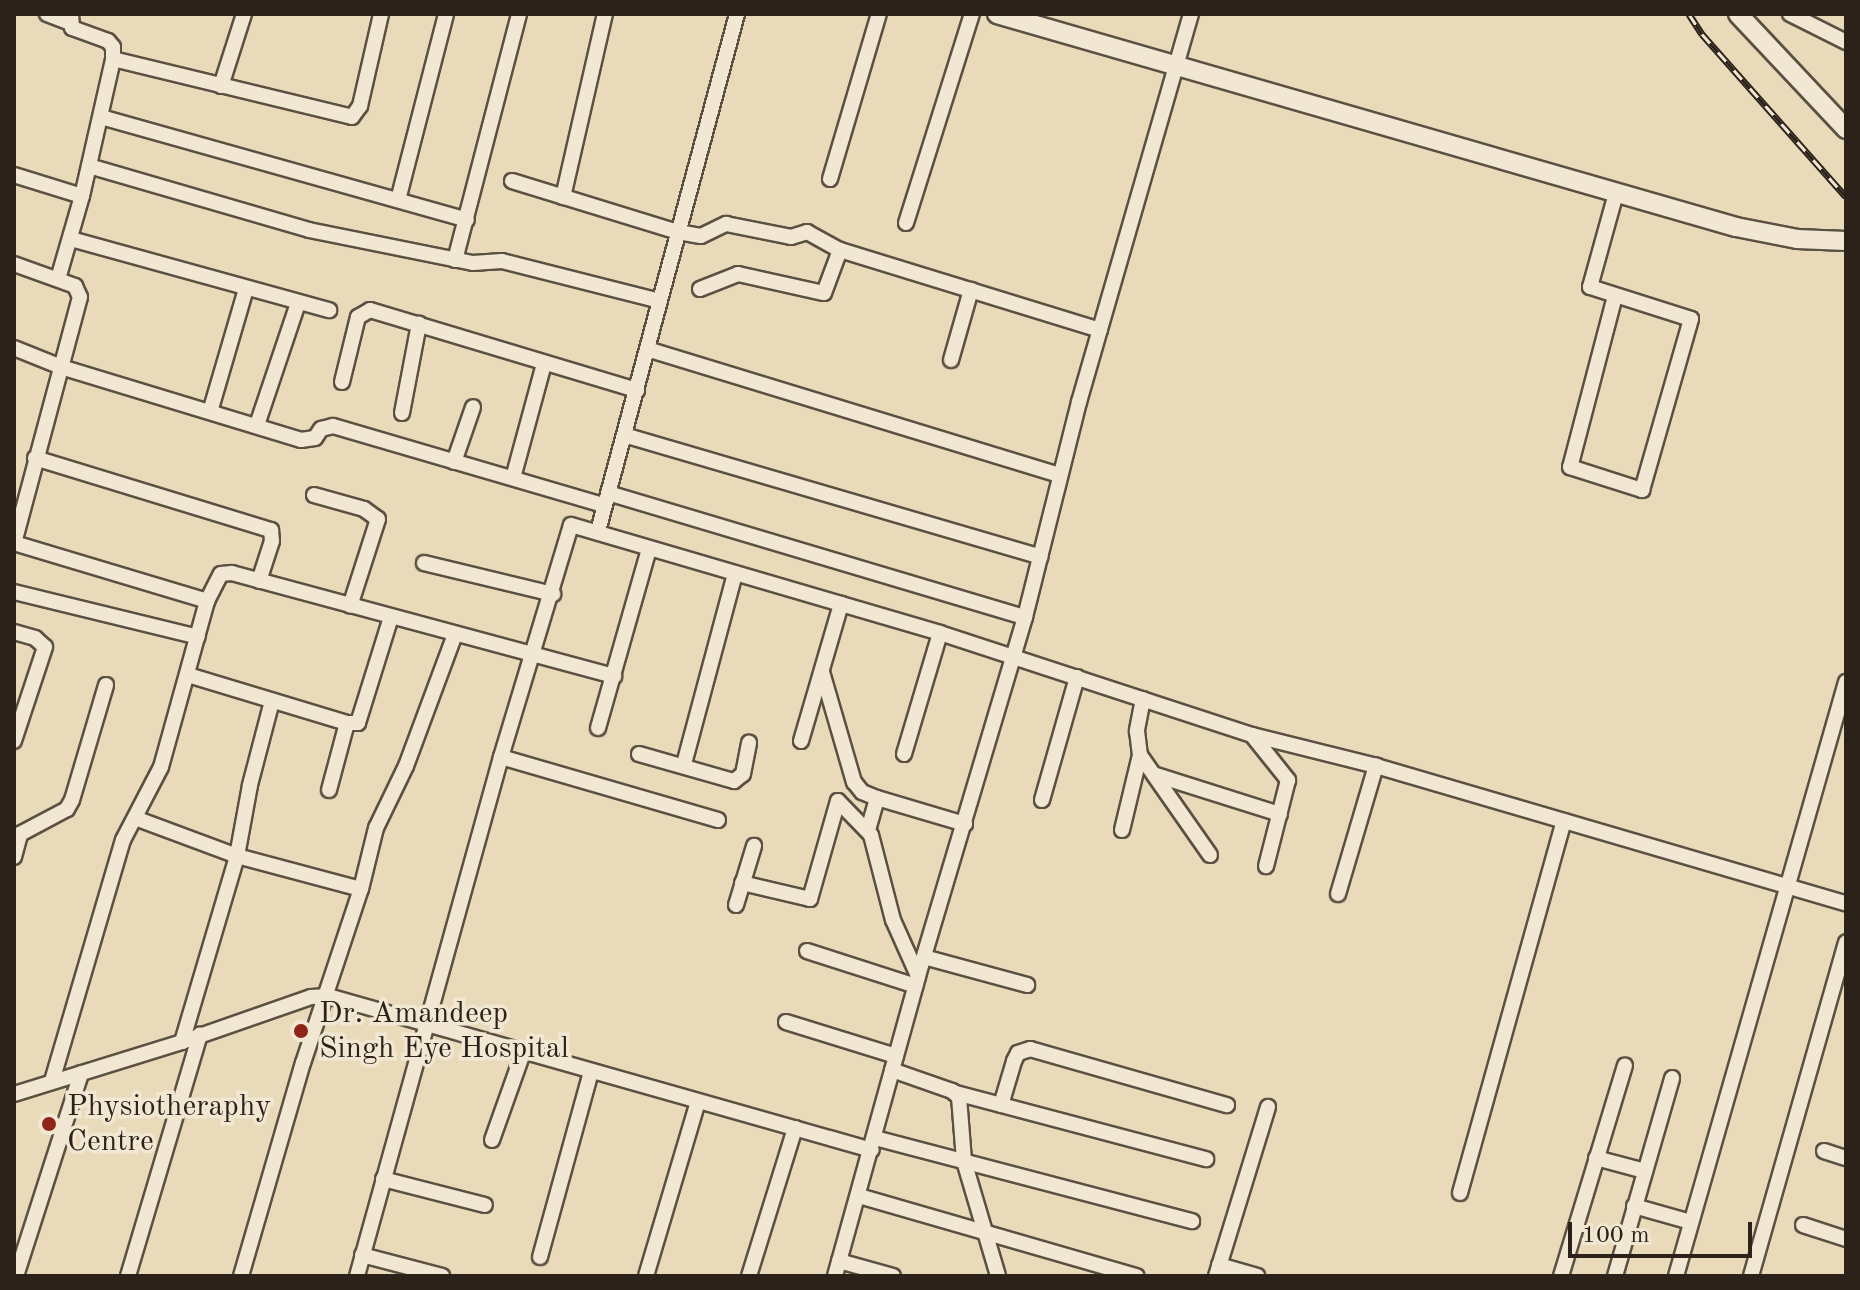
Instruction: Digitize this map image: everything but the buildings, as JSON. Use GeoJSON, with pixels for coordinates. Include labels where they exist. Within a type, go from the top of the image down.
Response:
{"type":"FeatureCollection","features":[{"type":"Feature","properties":{"kind":"street"},"geometry":{"type":"LineString","coordinates":[[47,14],[70,18],[78,32],[108,41],[113,47],[101,117],[58,279]]}},
{"type":"Feature","properties":{"kind":"street"},"geometry":{"type":"LineString","coordinates":[[221,86],[244,14]]}},
{"type":"Feature","properties":{"kind":"street"},"geometry":{"type":"LineString","coordinates":[[113,59],[352,117],[360,106],[381,14]]}},
{"type":"Feature","properties":{"kind":"street"},"geometry":{"type":"LineString","coordinates":[[398,200],[446,14]]}},
{"type":"Feature","properties":{"kind":"street"},"geometry":{"type":"LineString","coordinates":[[455,260],[519,14]]}},
{"type":"Feature","properties":{"kind":"street"},"geometry":{"type":"LineString","coordinates":[[563,197],[605,14]]}},
{"type":"Feature","properties":{"kind":"street"},"geometry":{"type":"LineString","coordinates":[[598,531],[737,14]]}},
{"type":"Feature","properties":{"kind":"street"},"geometry":{"type":"LineString","coordinates":[[830,179],[879,14]]}},
{"type":"Feature","properties":{"kind":"street"},"geometry":{"type":"LineString","coordinates":[[906,223],[972,14]]}},
{"type":"Feature","properties":{"kind":"street"},"geometry":{"type":"LineString","coordinates":[[997,14],[1770,236],[1846,241]]}},
{"type":"Feature","properties":{"kind":"street"},"geometry":{"type":"LineString","coordinates":[[835,1276],[917,981],[1014,656],[1060,475],[1191,14]]}},
{"type":"Feature","properties":{"kind":"street"},"geometry":{"type":"LineString","coordinates":[[1738,14],[1846,129]]}},
{"type":"Feature","properties":{"kind":"street"},"geometry":{"type":"LineString","coordinates":[[1790,14],[1814,20],[1846,42]]}},
{"type":"Feature","properties":{"kind":"street"},"geometry":{"type":"LineString","coordinates":[[101,117],[467,220]]}},
{"type":"Feature","properties":{"kind":"street"},"geometry":{"type":"LineString","coordinates":[[89,166],[309,230],[455,260],[502,261],[660,301]]}},
{"type":"Feature","properties":{"kind":"street"},"geometry":{"type":"LineString","coordinates":[[14,175],[82,196]]}},
{"type":"Feature","properties":{"kind":"street"},"geometry":{"type":"LineString","coordinates":[[512,181],[678,232],[701,236],[726,224],[791,237],[807,232],[840,250],[1100,330]]}},
{"type":"Feature","properties":{"kind":"street"},"geometry":{"type":"LineString","coordinates":[[1615,296],[1570,467],[1642,490],[1691,319],[1590,287],[1616,193]]}},
{"type":"Feature","properties":{"kind":"street"},"geometry":{"type":"LineString","coordinates":[[71,239],[329,310]]}},
{"type":"Feature","properties":{"kind":"street"},"geometry":{"type":"LineString","coordinates":[[700,289],[738,274],[824,293],[840,250]]}},
{"type":"Feature","properties":{"kind":"street"},"geometry":{"type":"LineString","coordinates":[[14,264],[75,286],[80,297],[14,543],[207,601]]}},
{"type":"Feature","properties":{"kind":"street"},"geometry":{"type":"LineString","coordinates":[[210,412],[246,289]]}},
{"type":"Feature","properties":{"kind":"street"},"geometry":{"type":"LineString","coordinates":[[951,360],[971,290]]}},
{"type":"Feature","properties":{"kind":"street"},"geometry":{"type":"LineString","coordinates":[[257,425],[298,303]]}},
{"type":"Feature","properties":{"kind":"street"},"geometry":{"type":"LineString","coordinates":[[342,382],[362,312],[370,310],[637,390]]}},
{"type":"Feature","properties":{"kind":"street"},"geometry":{"type":"LineString","coordinates":[[402,413],[419,324]]}},
{"type":"Feature","properties":{"kind":"street"},"geometry":{"type":"LineString","coordinates":[[14,348],[61,367],[309,441],[321,429],[333,426],[454,462],[606,499],[1025,617]]}},
{"type":"Feature","properties":{"kind":"street"},"geometry":{"type":"LineString","coordinates":[[647,349],[1060,475]]}},
{"type":"Feature","properties":{"kind":"street"},"geometry":{"type":"LineString","coordinates":[[513,478],[544,364]]}},
{"type":"Feature","properties":{"kind":"street"},"geometry":{"type":"LineString","coordinates":[[454,462],[473,407]]}},
{"type":"Feature","properties":{"kind":"street"},"geometry":{"type":"LineString","coordinates":[[624,435],[1040,557]]}},
{"type":"Feature","properties":{"kind":"street"},"geometry":{"type":"LineString","coordinates":[[35,458],[271,530],[272,541],[259,581]]}},
{"type":"Feature","properties":{"kind":"street"},"geometry":{"type":"LineString","coordinates":[[314,495],[364,509],[378,519],[350,606]]}},
{"type":"Feature","properties":{"kind":"street"},"geometry":{"type":"LineString","coordinates":[[357,1276],[501,757],[535,654],[571,525],[940,633],[1252,735],[1376,766],[1846,903]]}},
{"type":"Feature","properties":{"kind":"street"},"geometry":{"type":"LineString","coordinates":[[598,728],[649,549]]}},
{"type":"Feature","properties":{"kind":"street"},"geometry":{"type":"LineString","coordinates":[[424,563],[553,594]]}},
{"type":"Feature","properties":{"kind":"street"},"geometry":{"type":"LineString","coordinates":[[52,1081],[123,840],[161,767],[207,601],[221,574],[259,581],[614,676]]}},
{"type":"Feature","properties":{"kind":"street"},"geometry":{"type":"LineString","coordinates":[[684,764],[735,574]]}},
{"type":"Feature","properties":{"kind":"street"},"geometry":{"type":"LineString","coordinates":[[14,592],[198,637]]}},
{"type":"Feature","properties":{"kind":"street"},"geometry":{"type":"LineString","coordinates":[[801,741],[841,604]]}},
{"type":"Feature","properties":{"kind":"street"},"geometry":{"type":"LineString","coordinates":[[188,675],[347,723],[358,723],[391,617]]}},
{"type":"Feature","properties":{"kind":"street"},"geometry":{"type":"LineString","coordinates":[[14,632],[35,638],[45,647],[14,741]]}},
{"type":"Feature","properties":{"kind":"street"},"geometry":{"type":"LineString","coordinates":[[904,754],[940,633]]}},
{"type":"Feature","properties":{"kind":"street"},"geometry":{"type":"LineString","coordinates":[[241,1276],[303,1063],[328,996],[361,889],[376,828],[406,766],[455,634]]}},
{"type":"Feature","properties":{"kind":"street"},"geometry":{"type":"LineString","coordinates":[[822,672],[848,766],[858,788],[877,798],[965,824]]}},
{"type":"Feature","properties":{"kind":"street"},"geometry":{"type":"LineString","coordinates":[[1042,800],[1077,677]]}},
{"type":"Feature","properties":{"kind":"street"},"geometry":{"type":"LineString","coordinates":[[1676,1276],[1846,682]]}},
{"type":"Feature","properties":{"kind":"street"},"geometry":{"type":"LineString","coordinates":[[14,857],[20,834],[67,809],[72,800],[106,685]]}},
{"type":"Feature","properties":{"kind":"street"},"geometry":{"type":"LineString","coordinates":[[1122,830],[1140,755],[1137,731],[1143,699]]}},
{"type":"Feature","properties":{"kind":"street"},"geometry":{"type":"LineString","coordinates":[[182,1042],[237,856],[250,785],[272,701]]}},
{"type":"Feature","properties":{"kind":"street"},"geometry":{"type":"LineString","coordinates":[[329,790],[347,723]]}},
{"type":"Feature","properties":{"kind":"street"},"geometry":{"type":"LineString","coordinates":[[1252,735],[1288,780],[1266,866]]}},
{"type":"Feature","properties":{"kind":"street"},"geometry":{"type":"LineString","coordinates":[[639,754],[684,764],[727,779],[739,779],[749,743]]}},
{"type":"Feature","properties":{"kind":"street"},"geometry":{"type":"LineString","coordinates":[[1140,755],[1210,855]]}},
{"type":"Feature","properties":{"kind":"street"},"geometry":{"type":"LineString","coordinates":[[501,757],[718,820]]}},
{"type":"Feature","properties":{"kind":"street"},"geometry":{"type":"LineString","coordinates":[[742,883],[810,899],[848,766]]}},
{"type":"Feature","properties":{"kind":"street"},"geometry":{"type":"LineString","coordinates":[[1338,894],[1376,766]]}},
{"type":"Feature","properties":{"kind":"street"},"geometry":{"type":"LineString","coordinates":[[1156,775],[1280,814]]}},
{"type":"Feature","properties":{"kind":"street"},"geometry":{"type":"LineString","coordinates":[[868,830],[877,798]]}},
{"type":"Feature","properties":{"kind":"street"},"geometry":{"type":"LineString","coordinates":[[838,801],[868,830],[893,920],[917,981]]}},
{"type":"Feature","properties":{"kind":"street"},"geometry":{"type":"LineString","coordinates":[[135,818],[237,856],[361,889]]}},
{"type":"Feature","properties":{"kind":"street"},"geometry":{"type":"LineString","coordinates":[[1460,1193],[1564,821]]}},
{"type":"Feature","properties":{"kind":"street"},"geometry":{"type":"LineString","coordinates":[[736,905],[754,846]]}},
{"type":"Feature","properties":{"kind":"street"},"geometry":{"type":"LineString","coordinates":[[1751,1276],[1846,942]]}},
{"type":"Feature","properties":{"kind":"street"},"geometry":{"type":"LineString","coordinates":[[807,951],[917,981]]}},
{"type":"Feature","properties":{"kind":"street"},"geometry":{"type":"LineString","coordinates":[[924,957],[1027,985]]}},
{"type":"Feature","properties":{"kind":"street"},"geometry":{"type":"LineString","coordinates":[[14,1094],[182,1042],[311,997],[328,996],[425,1026],[795,1128],[964,1161],[1192,1221]]}},
{"type":"Feature","properties":{"kind":"street"},"geometry":{"type":"LineString","coordinates":[[786,1022],[894,1063],[956,1093],[1206,1159]]}},
{"type":"Feature","properties":{"kind":"street"},"geometry":{"type":"LineString","coordinates":[[128,1276],[200,1035]]}},
{"type":"Feature","properties":{"kind":"street"},"geometry":{"type":"LineString","coordinates":[[1001,1105],[1018,1053],[1030,1049],[1227,1105]]}},
{"type":"Feature","properties":{"kind":"street"},"geometry":{"type":"LineString","coordinates":[[492,1140],[523,1053]]}},
{"type":"Feature","properties":{"kind":"street"},"geometry":{"type":"LineString","coordinates":[[1561,1276],[1625,1065]]}},
{"type":"Feature","properties":{"kind":"street"},"geometry":{"type":"LineString","coordinates":[[540,1257],[591,1072]]}},
{"type":"Feature","properties":{"kind":"street"},"geometry":{"type":"LineString","coordinates":[[16,1276],[81,1073]]}},
{"type":"Feature","properties":{"kind":"street"},"geometry":{"type":"LineString","coordinates":[[1615,1276],[1672,1078]]}},
{"type":"Feature","properties":{"kind":"street"},"geometry":{"type":"LineString","coordinates":[[956,1093],[961,1101],[964,1161],[998,1276]]}},
{"type":"Feature","properties":{"kind":"street"},"geometry":{"type":"LineString","coordinates":[[646,1276],[698,1102]]}},
{"type":"Feature","properties":{"kind":"street"},"geometry":{"type":"LineString","coordinates":[[1257,1276],[1217,1271],[1268,1107]]}},
{"type":"Feature","properties":{"kind":"street"},"geometry":{"type":"LineString","coordinates":[[749,1276],[795,1128]]}},
{"type":"Feature","properties":{"kind":"street"},"geometry":{"type":"LineString","coordinates":[[1824,1151],[1846,1158]]}},
{"type":"Feature","properties":{"kind":"street"},"geometry":{"type":"LineString","coordinates":[[1596,1158],[1645,1171]]}},
{"type":"Feature","properties":{"kind":"street"},"geometry":{"type":"LineString","coordinates":[[383,1179],[485,1205]]}},
{"type":"Feature","properties":{"kind":"street"},"geometry":{"type":"LineString","coordinates":[[859,1196],[1137,1276]]}},
{"type":"Feature","properties":{"kind":"street"},"geometry":{"type":"LineString","coordinates":[[1634,1206],[1691,1222]]}},
{"type":"Feature","properties":{"kind":"street"},"geometry":{"type":"LineString","coordinates":[[1803,1225],[1846,1239]]}},
{"type":"Feature","properties":{"kind":"street"},"geometry":{"type":"LineString","coordinates":[[362,1255],[435,1275]]}},
{"type":"Feature","properties":{"kind":"street"},"geometry":{"type":"LineString","coordinates":[[839,1261],[893,1276]]}},
{"type":"Feature","properties":{"kind":"railway"},"geometry":{"type":"LineString","coordinates":[[1689,14],[1702,34],[1846,197]]}},
{"type":"Feature","properties":{"kind":"place","name":"Dr. Amandeep Singh Eye Hospital"},"geometry":{"type":"Point","coordinates":[301,1031]}},
{"type":"Feature","properties":{"kind":"place","name":"Physiotheraphy Centre"},"geometry":{"type":"Point","coordinates":[49,1124]}}]}
